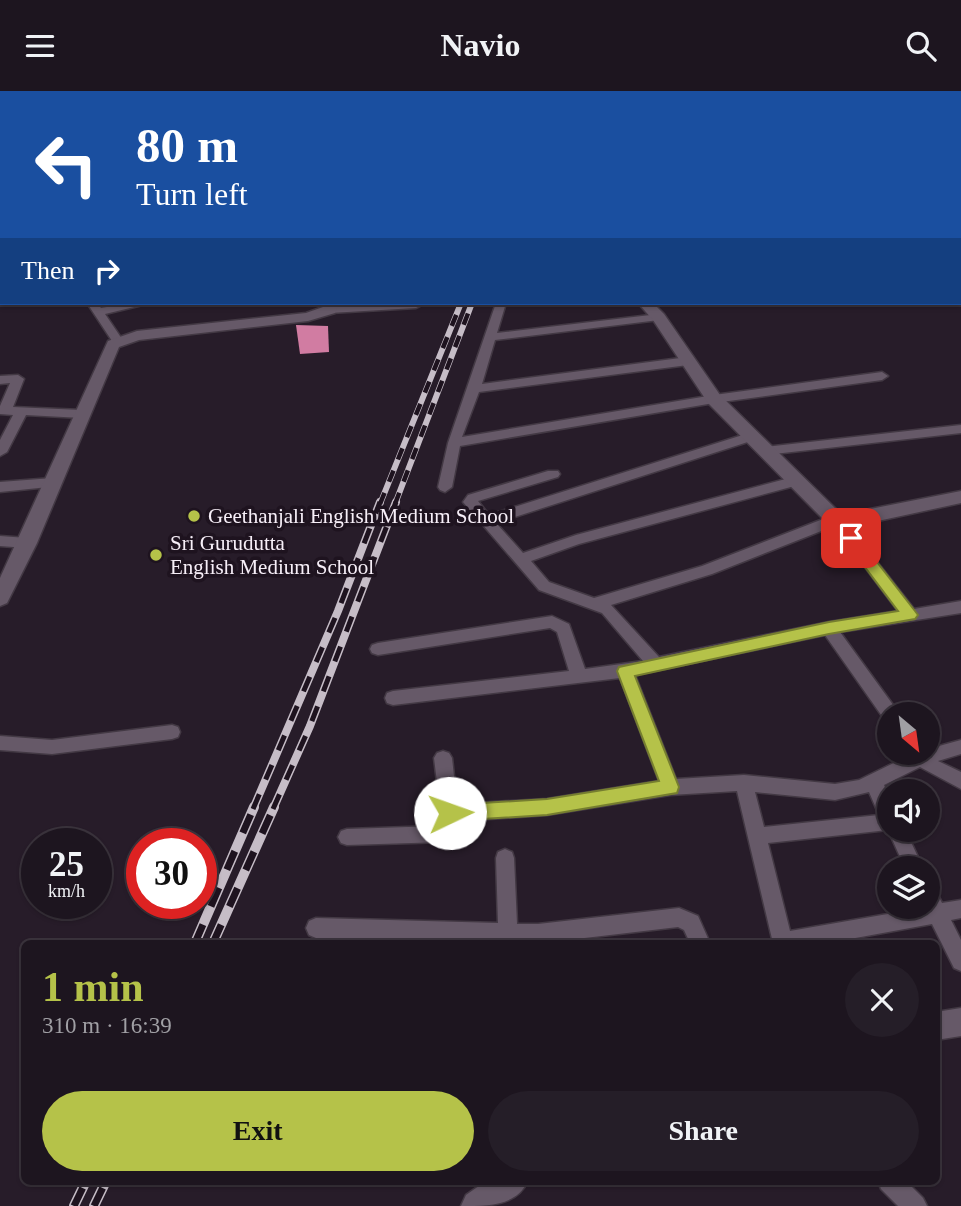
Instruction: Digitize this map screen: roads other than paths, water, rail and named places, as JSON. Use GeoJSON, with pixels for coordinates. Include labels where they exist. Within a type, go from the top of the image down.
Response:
{"type":"FeatureCollection","features":[{"type":"Feature","properties":{"kind":"main road"},"geometry":{"type":"LineString","coordinates":[[647,305],[659,317],[714,398],[749,437],[836,519],[850,520],[961,497]]}},
{"type":"Feature","properties":{"kind":"main road"},"geometry":{"type":"LineString","coordinates":[[0,598],[53,484],[109,350],[118,341],[137,336],[308,317],[331,307]]}},
{"type":"Feature","properties":{"kind":"main road"},"geometry":{"type":"LineString","coordinates":[[940,1025],[961,1022]]}},
{"type":"Feature","properties":{"kind":"main road"},"geometry":{"type":"LineString","coordinates":[[477,1206],[506,1185]]}},
{"type":"Feature","properties":{"kind":"street"},"geometry":{"type":"LineString","coordinates":[[118,341],[96,307],[121,305]]}},
{"type":"Feature","properties":{"kind":"street"},"geometry":{"type":"LineString","coordinates":[[331,307],[416,305]]}},
{"type":"Feature","properties":{"kind":"street"},"geometry":{"type":"LineString","coordinates":[[445,487],[454,443],[500,305]]}},
{"type":"Feature","properties":{"kind":"street"},"geometry":{"type":"LineString","coordinates":[[489,337],[659,317]]}},
{"type":"Feature","properties":{"kind":"street"},"geometry":{"type":"LineString","coordinates":[[474,389],[688,361]]}},
{"type":"Feature","properties":{"kind":"street"},"geometry":{"type":"LineString","coordinates":[[454,443],[714,398],[881,376]]}},
{"type":"Feature","properties":{"kind":"street"},"geometry":{"type":"LineString","coordinates":[[0,380],[18,379],[3,410],[82,414]]}},
{"type":"Feature","properties":{"kind":"street"},"geometry":{"type":"LineString","coordinates":[[0,452],[22,410]]}},
{"type":"Feature","properties":{"kind":"street"},"geometry":{"type":"LineString","coordinates":[[765,451],[961,429]]}},
{"type":"Feature","properties":{"kind":"street"},"geometry":{"type":"LineString","coordinates":[[486,521],[749,437]]}},
{"type":"Feature","properties":{"kind":"street"},"geometry":{"type":"LineString","coordinates":[[553,474],[470,500],[472,506],[544,586],[598,603],[614,614],[656,665]]}},
{"type":"Feature","properties":{"kind":"street"},"geometry":{"type":"LineString","coordinates":[[519,560],[576,540],[797,481]]}},
{"type":"Feature","properties":{"kind":"street"},"geometry":{"type":"LineString","coordinates":[[0,487],[53,484]]}},
{"type":"Feature","properties":{"kind":"street"},"geometry":{"type":"LineString","coordinates":[[598,603],[707,571],[817,529],[836,519],[910,615]]}},
{"type":"Feature","properties":{"kind":"street"},"geometry":{"type":"LineString","coordinates":[[0,541],[27,543]]}},
{"type":"Feature","properties":{"kind":"street"},"geometry":{"type":"LineString","coordinates":[[393,698],[625,671],[829,628],[961,607]]}},
{"type":"Feature","properties":{"kind":"street"},"geometry":{"type":"LineString","coordinates":[[378,649],[557,623],[565,628],[579,676]]}},
{"type":"Feature","properties":{"kind":"street"},"geometry":{"type":"LineString","coordinates":[[829,628],[881,702]]}},
{"type":"Feature","properties":{"kind":"street"},"geometry":{"type":"LineString","coordinates":[[625,671],[670,787]]}},
{"type":"Feature","properties":{"kind":"street"},"geometry":{"type":"LineString","coordinates":[[0,743],[52,747],[172,732]]}},
{"type":"Feature","properties":{"kind":"street"},"geometry":{"type":"LineString","coordinates":[[940,751],[961,747]]}},
{"type":"Feature","properties":{"kind":"street"},"geometry":{"type":"LineString","coordinates":[[347,837],[444,834],[451,825],[443,758]]}},
{"type":"Feature","properties":{"kind":"street"},"geometry":{"type":"LineString","coordinates":[[450,813],[547,807],[670,787],[744,783],[835,792],[874,783],[903,765]]}},
{"type":"Feature","properties":{"kind":"street"},"geometry":{"type":"LineString","coordinates":[[935,765],[961,782]]}},
{"type":"Feature","properties":{"kind":"street"},"geometry":{"type":"LineString","coordinates":[[744,783],[782,940]]}},
{"type":"Feature","properties":{"kind":"street"},"geometry":{"type":"LineString","coordinates":[[874,783],[877,790]]}},
{"type":"Feature","properties":{"kind":"street"},"geometry":{"type":"LineString","coordinates":[[757,836],[877,823]]}},
{"type":"Feature","properties":{"kind":"street"},"geometry":{"type":"LineString","coordinates":[[505,858],[508,939]]}},
{"type":"Feature","properties":{"kind":"street"},"geometry":{"type":"LineString","coordinates":[[940,914],[961,909]]}},
{"type":"Feature","properties":{"kind":"street"},"geometry":{"type":"LineString","coordinates":[[316,928],[508,939],[679,917],[691,923],[699,940]]}},
{"type":"Feature","properties":{"kind":"street"},"geometry":{"type":"LineString","coordinates":[[800,940],[915,919]]}},
{"type":"Feature","properties":{"kind":"street"},"geometry":{"type":"LineString","coordinates":[[939,919],[960,958]]}},
{"type":"Feature","properties":{"kind":"street"},"geometry":{"type":"LineString","coordinates":[[893,1185],[915,1206]]}},
{"type":"Feature","properties":{"kind":"railway"},"geometry":{"type":"LineString","coordinates":[[380,504],[460,305]]}},
{"type":"Feature","properties":{"kind":"railway"},"geometry":{"type":"LineString","coordinates":[[395,504],[471,305]]}},
{"type":"Feature","properties":{"kind":"railway"},"geometry":{"type":"LineString","coordinates":[[253,809],[338,611],[380,502]]}},
{"type":"Feature","properties":{"kind":"railway"},"geometry":{"type":"LineString","coordinates":[[273,809],[310,726],[396,502]]}},
{"type":"Feature","properties":{"kind":"railway"},"geometry":{"type":"LineString","coordinates":[[196,940],[254,807]]}},
{"type":"Feature","properties":{"kind":"railway"},"geometry":{"type":"LineString","coordinates":[[214,940],[274,807]]}},
{"type":"Feature","properties":{"kind":"railway"},"geometry":{"type":"LineString","coordinates":[[74,1206],[84,1185]]}},
{"type":"Feature","properties":{"kind":"railway"},"geometry":{"type":"LineString","coordinates":[[94,1206],[104,1185]]}},
{"type":"Feature","properties":{"kind":"place","name":"Geethanjali English Medium School"},"geometry":{"type":"Point","coordinates":[194,516]}},
{"type":"Feature","properties":{"kind":"place","name":"Sri Gurudutta English Medium School"},"geometry":{"type":"Point","coordinates":[156,555]}}]}
